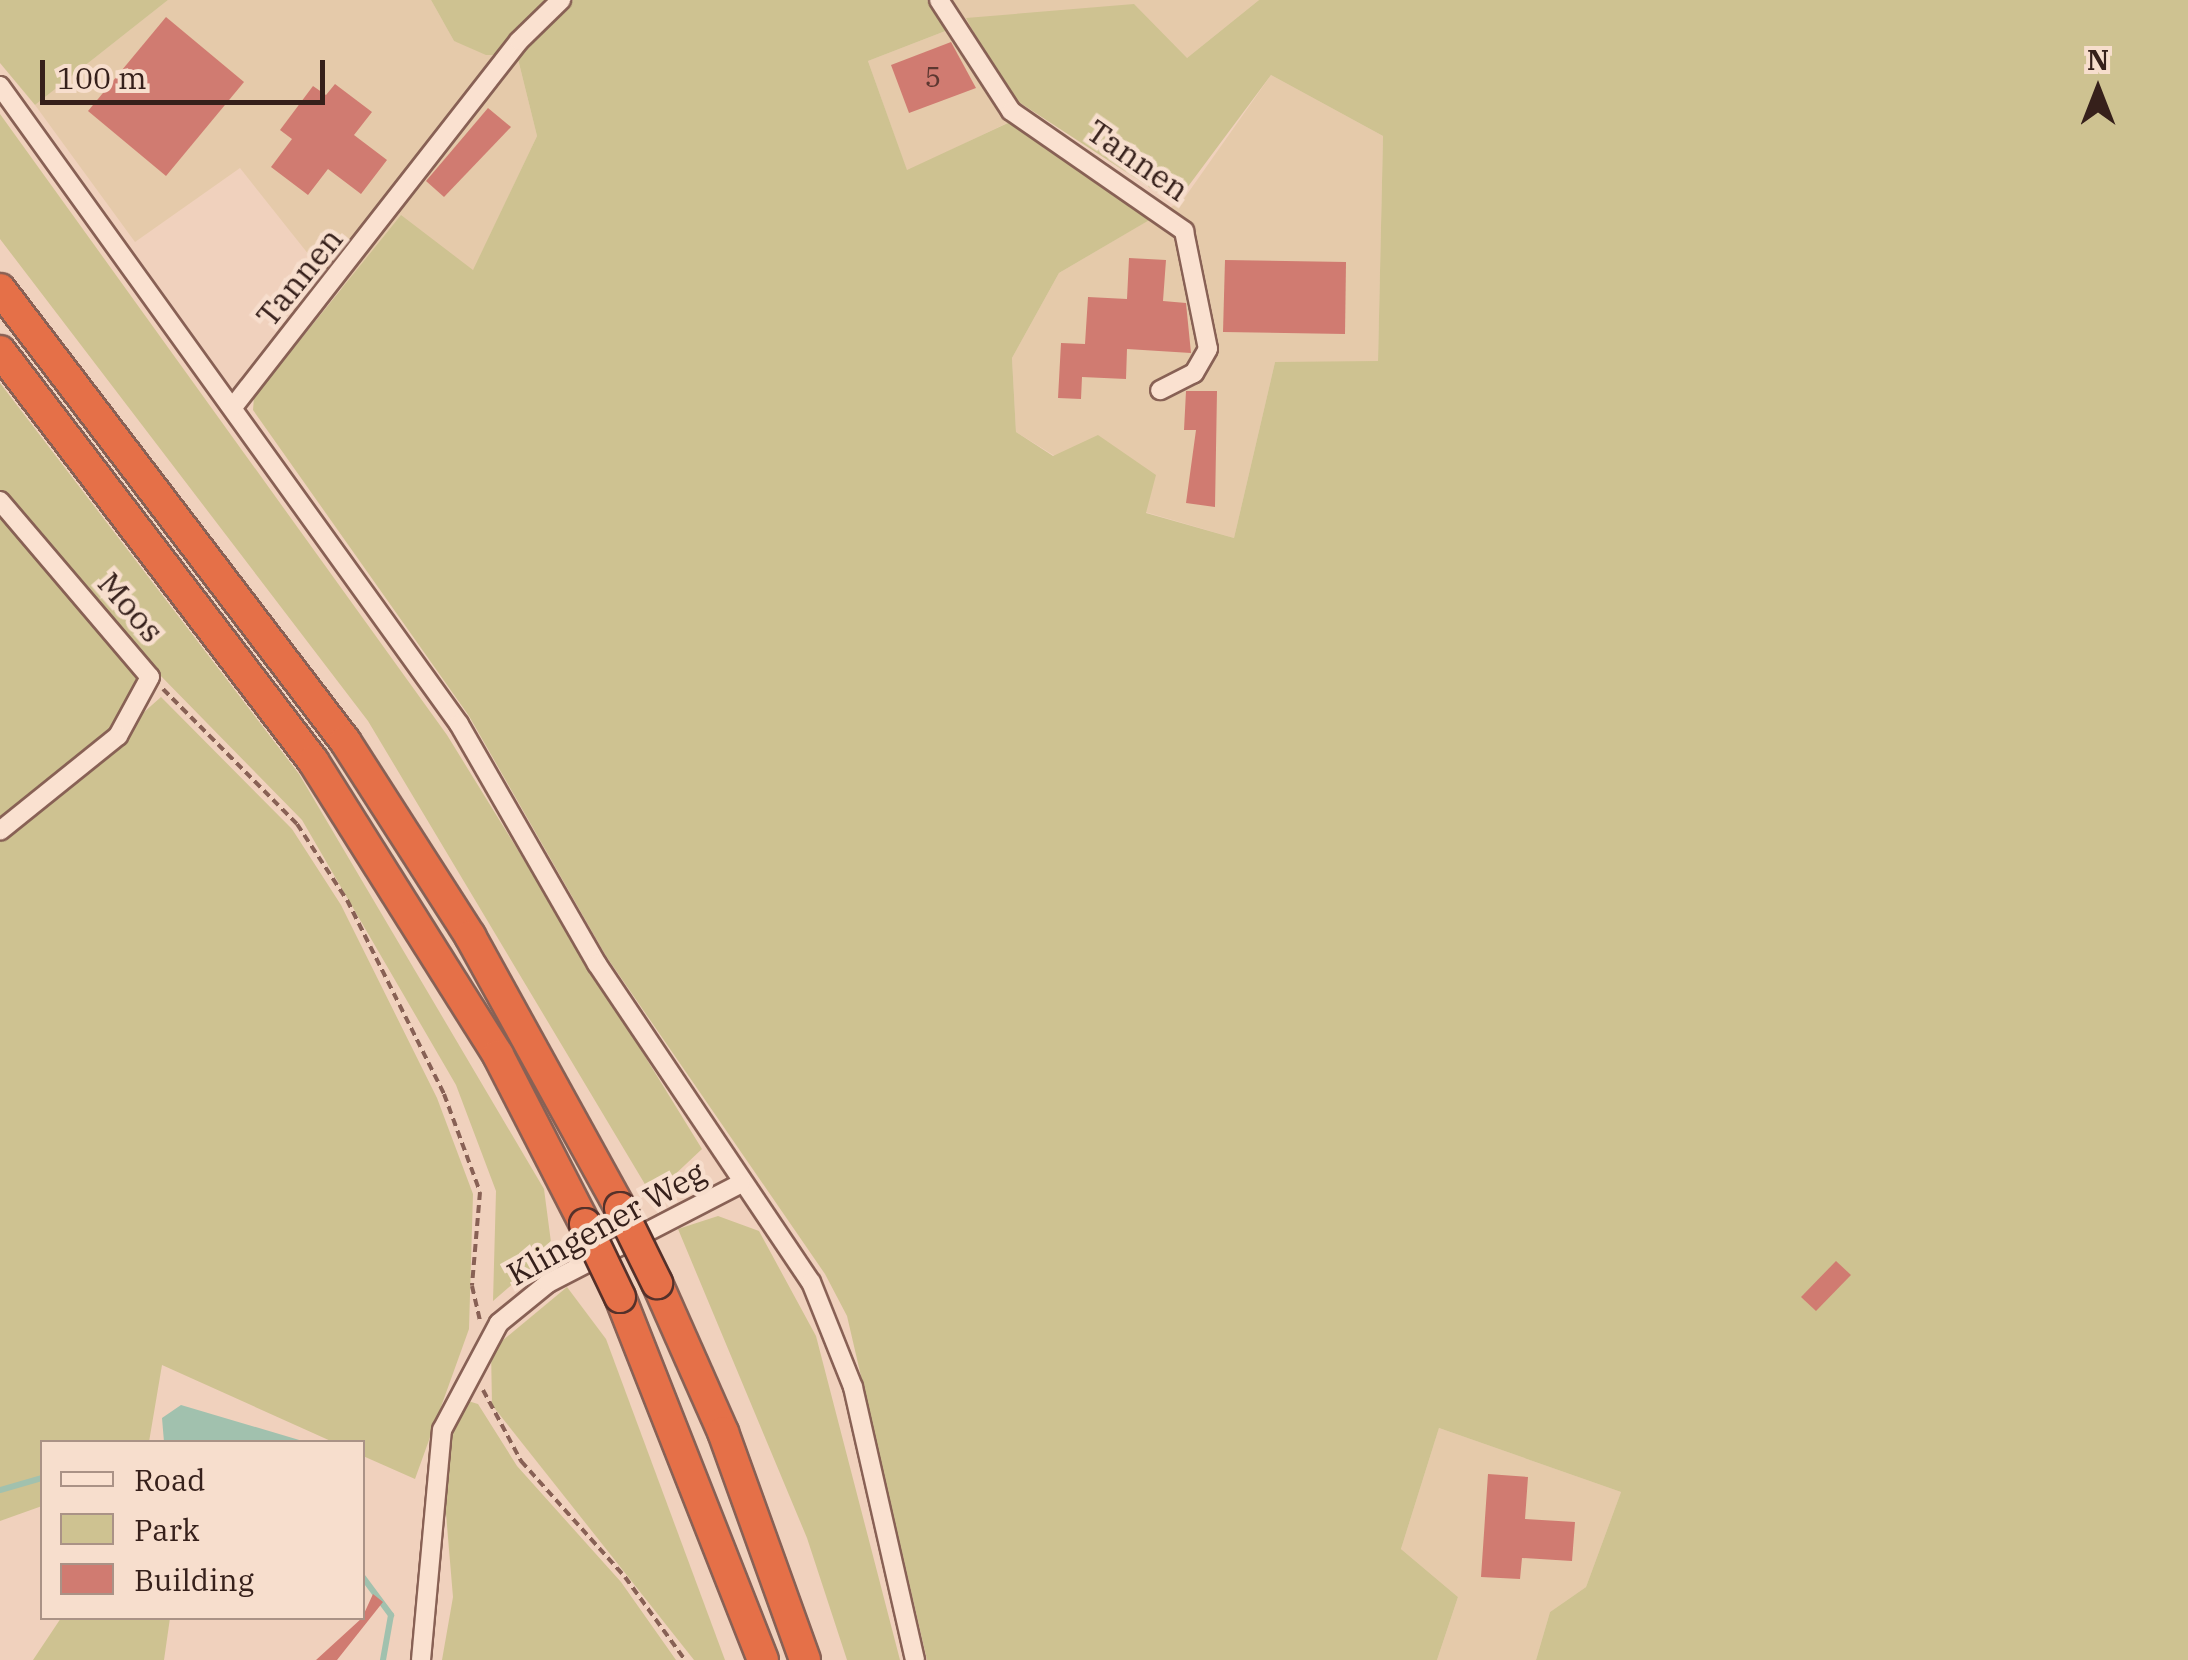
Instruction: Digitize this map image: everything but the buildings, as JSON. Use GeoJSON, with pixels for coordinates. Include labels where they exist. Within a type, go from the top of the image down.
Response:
{"type":"FeatureCollection","features":[{"type":"Feature","properties":{"kind":"highway"},"geometry":{"type":"LineString","coordinates":[[0,289],[344,741],[470,936],[620,1208],[656,1282],[724,1432],[805,1660]]}},
{"type":"Feature","properties":{"kind":"highway"},"geometry":{"type":"LineString","coordinates":[[0,350],[313,761],[498,1055],[620,1297],[762,1660]]}},
{"type":"Feature","properties":{"kind":"street","name":"Tannen"},"geometry":{"type":"LineString","coordinates":[[233,407],[519,41],[562,0]]}},
{"type":"Feature","properties":{"kind":"street","name":"Tannen"},"geometry":{"type":"LineString","coordinates":[[939,0],[1010,111],[1184,231],[1208,349],[1194,373],[1160,390]]}},
{"type":"Feature","properties":{"kind":"street"},"geometry":{"type":"LineString","coordinates":[[0,86],[459,724],[597,964],[740,1184],[773,1222],[832,1329],[915,1660]]}},
{"type":"Feature","properties":{"kind":"street","name":"Moos"},"geometry":{"type":"LineString","coordinates":[[0,501],[150,676],[118,736],[0,831]]}},
{"type":"Feature","properties":{"kind":"street","name":"Klingener Weg"},"geometry":{"type":"LineString","coordinates":[[421,1660],[432,1594],[432,1478],[442,1430],[487,1341],[548,1283],[740,1184]]}},
{"type":"Feature","properties":{"kind":"path"},"geometry":{"type":"LineString","coordinates":[[150,676],[297,824],[347,900],[473,1163],[483,1222],[472,1286],[487,1341]]}},
{"type":"Feature","properties":{"kind":"path"},"geometry":{"type":"LineString","coordinates":[[476,1362],[488,1410],[521,1461],[685,1660]]}},
{"type":"Feature","properties":{"kind":"shaded area"},"geometry":{"type":"Polygon","coordinates":[[[168,0],[431,0],[454,41],[517,55],[537,136],[473,271],[336,289],[240,168],[135,242],[35,105],[168,0]]]}},
{"type":"Feature","properties":{"kind":"shaded area"},"geometry":{"type":"Polygon","coordinates":[[[927,0],[1259,0],[1187,58],[967,18],[1008,95],[1030,112],[907,171],[868,61],[948,30],[927,0]]]}},
{"type":"Feature","properties":{"kind":"shaded area"},"geometry":{"type":"Polygon","coordinates":[[[1271,75],[1383,136],[1378,362],[1275,362],[1234,538],[1145,512],[1016,432],[1012,358],[1059,273],[1183,200],[1271,75]]]}},
{"type":"Feature","properties":{"kind":"shaded area"},"geometry":{"type":"Polygon","coordinates":[[[181,1405],[299,1440],[164,1440],[162,1418],[181,1405]]]}},
{"type":"Feature","properties":{"kind":"shaded area"},"geometry":{"type":"Polygon","coordinates":[[[1439,1428],[1621,1492],[1586,1587],[1550,1612],[1536,1660],[1437,1660],[1458,1597],[1401,1549],[1439,1428]]]}},
{"type":"Feature","properties":{"kind":"green space"},"geometry":{"type":"Polygon","coordinates":[[[0,0],[168,0],[35,105],[0,63],[0,0]]]}},
{"type":"Feature","properties":{"kind":"green space"},"geometry":{"type":"Polygon","coordinates":[[[431,0],[550,0],[502,55],[486,55],[454,41],[431,0]]]}},
{"type":"Feature","properties":{"kind":"green space"},"geometry":{"type":"Polygon","coordinates":[[[573,0],[927,0],[948,30],[868,61],[907,170],[1010,122],[1158,215],[1059,273],[1012,358],[1016,432],[1053,456],[1098,435],[1156,475],[1146,513],[1234,538],[1275,362],[1378,361],[1383,136],[1271,75],[1175,204],[1008,95],[966,18],[1134,4],[1187,58],[1259,0],[2188,0],[2188,1660],[1536,1660],[1550,1612],[1586,1587],[1621,1492],[1439,1428],[1401,1549],[1458,1597],[1437,1660],[927,1660],[847,1316],[825,1274],[606,956],[469,716],[253,410],[254,397],[401,215],[473,270],[537,136],[517,55],[573,0]]]}},
{"type":"Feature","properties":{"kind":"green space"},"geometry":{"type":"Polygon","coordinates":[[[0,114],[447,735],[702,1149],[652,1196],[368,721],[0,239],[0,114]]]}},
{"type":"Feature","properties":{"kind":"green space"},"geometry":{"type":"Polygon","coordinates":[[[0,383],[299,774],[544,1189],[552,1250],[493,1301],[496,1191],[456,1085],[302,820],[156,671],[0,490],[0,383]]]}},
{"type":"Feature","properties":{"kind":"green space"},"geometry":{"type":"Polygon","coordinates":[[[0,510],[136,671],[139,689],[113,732],[0,824],[0,510]]]}},
{"type":"Feature","properties":{"kind":"green space"},"geometry":{"type":"Polygon","coordinates":[[[161,697],[292,829],[341,905],[437,1098],[473,1194],[469,1329],[415,1479],[365,1457],[365,1440],[329,1440],[162,1365],[149,1440],[40,1440],[40,1507],[0,1521],[0,840],[161,697]]]}},
{"type":"Feature","properties":{"kind":"green space"},"geometry":{"type":"Polygon","coordinates":[[[718,1216],[759,1231],[816,1336],[900,1660],[847,1660],[807,1538],[678,1229],[718,1216]]]}},
{"type":"Feature","properties":{"kind":"green space"},"geometry":{"type":"Polygon","coordinates":[[[567,1287],[606,1339],[725,1660],[694,1660],[492,1405],[491,1350],[567,1287]]]}},
{"type":"Feature","properties":{"kind":"green space"},"geometry":{"type":"Polygon","coordinates":[[[468,1401],[478,1404],[517,1466],[621,1582],[676,1660],[442,1660],[453,1597],[443,1478],[448,1431],[468,1401]]]}},
{"type":"Feature","properties":{"kind":"green space"},"geometry":{"type":"Polygon","coordinates":[[[60,1620],[170,1620],[164,1660],[33,1660],[60,1620]]]}},
{"type":"Feature","properties":{"kind":"waterway"},"geometry":{"type":"LineString","coordinates":[[0,1490],[40,1479]]}},
{"type":"Feature","properties":{"kind":"waterway"},"geometry":{"type":"LineString","coordinates":[[365,1580],[391,1615],[383,1660]]}}]}
